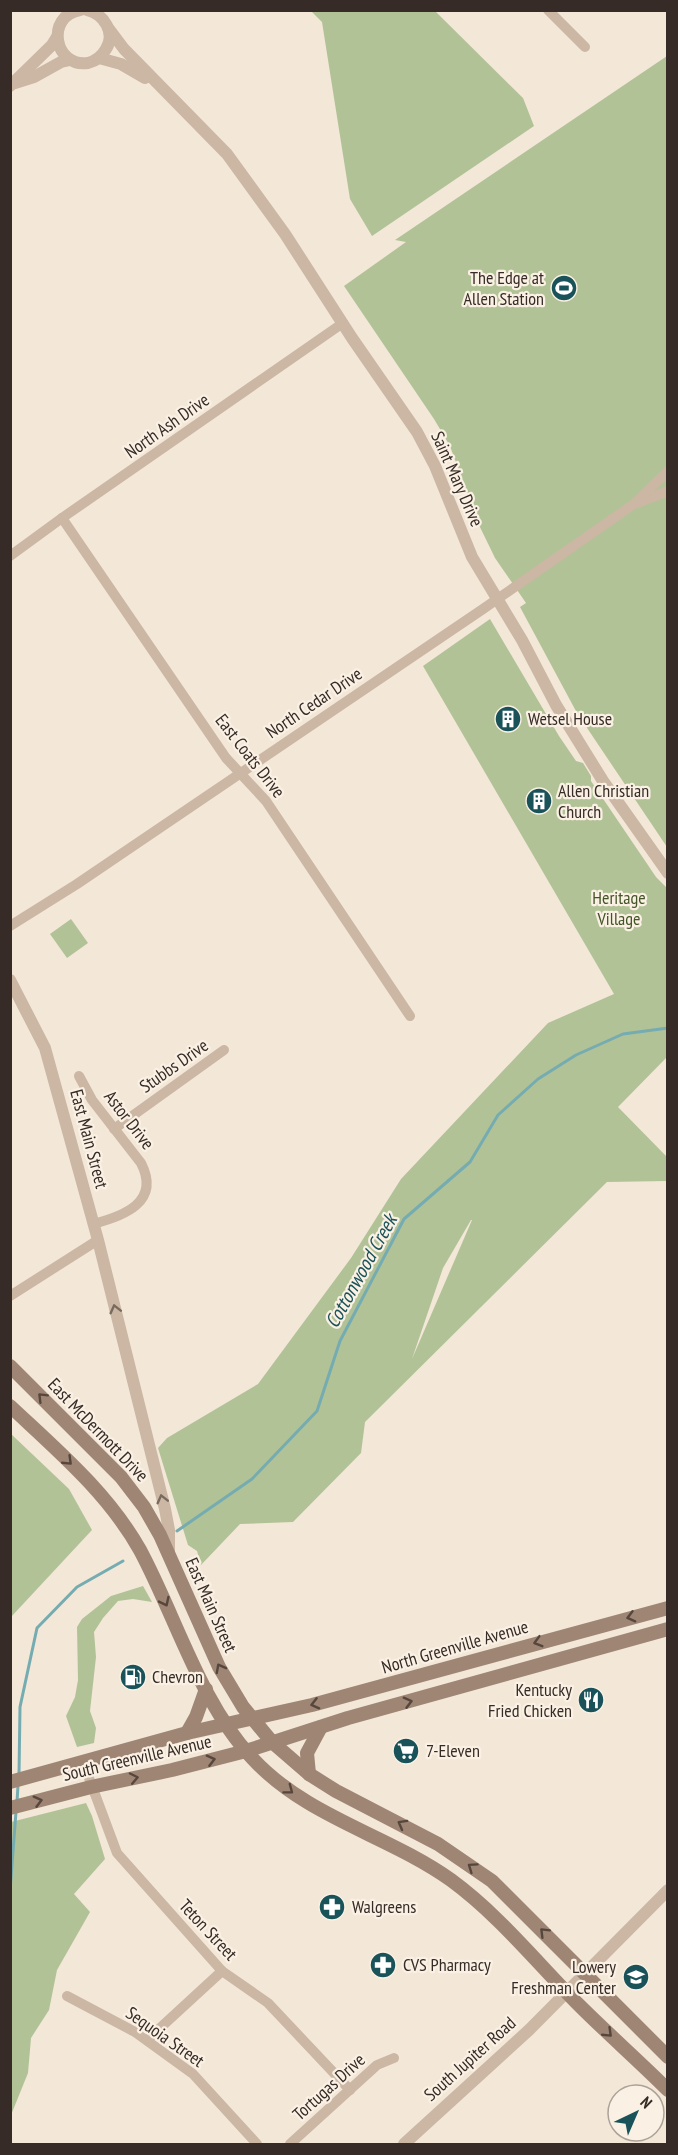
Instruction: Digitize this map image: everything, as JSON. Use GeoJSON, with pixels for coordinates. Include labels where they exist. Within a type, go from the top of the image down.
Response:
{"type":"FeatureCollection","features":[{"type":"Feature","properties":{"kind":"main road","name":"East McDermott Drive"},"geometry":{"type":"LineString","coordinates":[[10,1366],[124,1479],[144,1507],[169,1557]]}},
{"type":"Feature","properties":{"kind":"main road"},"geometry":{"type":"LineString","coordinates":[[10,1406],[86,1478],[116,1515],[139,1549],[206,1689],[246,1751],[290,1791],[320,1811],[440,1873],[480,1905],[668,2090]]}},
{"type":"Feature","properties":{"kind":"main road","name":"East Main Street"},"geometry":{"type":"LineString","coordinates":[[169,1557],[219,1667],[251,1718],[272,1742],[309,1774],[336,1791],[452,1853],[492,1881],[668,2057]]}},
{"type":"Feature","properties":{"kind":"main road","name":"North Greenville Avenue"},"geometry":{"type":"LineString","coordinates":[[251,1718],[312,1705],[668,1608]]}},
{"type":"Feature","properties":{"kind":"main road"},"geometry":{"type":"LineString","coordinates":[[272,1742],[668,1629]]}},
{"type":"Feature","properties":{"kind":"main road"},"geometry":{"type":"LineString","coordinates":[[187,1733],[196,1717],[206,1689]]}},
{"type":"Feature","properties":{"kind":"main road","name":"South Greenville Avenue"},"geometry":{"type":"LineString","coordinates":[[10,1782],[187,1733],[251,1718]]}},
{"type":"Feature","properties":{"kind":"main road"},"geometry":{"type":"LineString","coordinates":[[309,1774],[307,1753],[311,1741],[321,1727]]}},
{"type":"Feature","properties":{"kind":"main road","name":"South Greenville Avenue"},"geometry":{"type":"LineString","coordinates":[[10,1808],[91,1787],[172,1770],[272,1742]]}},
{"type":"Feature","properties":{"kind":"main road"},"geometry":{"type":"LineString","coordinates":[[440,1873],[452,1853]]}},
{"type":"Feature","properties":{"kind":"street"},"geometry":{"type":"LineString","coordinates":[[70,60],[61,50],[57,31],[65,15],[80,10]]}},
{"type":"Feature","properties":{"kind":"street"},"geometry":{"type":"LineString","coordinates":[[548,10],[585,47]]}},
{"type":"Feature","properties":{"kind":"street","name":"Saint Mary Drive"},"geometry":{"type":"LineString","coordinates":[[93,12],[106,23],[115,40],[227,154],[285,234],[417,432],[435,466],[472,557],[522,640],[567,726],[668,873]]}},
{"type":"Feature","properties":{"kind":"street"},"geometry":{"type":"LineString","coordinates":[[12,84],[34,77],[61,62],[70,60],[85,63],[99,58],[109,45],[109,29]]}},
{"type":"Feature","properties":{"kind":"street"},"geometry":{"type":"LineString","coordinates":[[12,84],[57,38]]}},
{"type":"Feature","properties":{"kind":"street","name":"Saint Mary Drive"},"geometry":{"type":"LineString","coordinates":[[99,58],[121,64],[163,90]]}},
{"type":"Feature","properties":{"kind":"street","name":"North Ash Drive"},"geometry":{"type":"LineString","coordinates":[[10,556],[343,323]]}},
{"type":"Feature","properties":{"kind":"street","name":"North Cedar Drive"},"geometry":{"type":"LineString","coordinates":[[10,926],[497,599],[634,504],[668,471]]}},
{"type":"Feature","properties":{"kind":"street","name":"North Cedar Drive"},"geometry":{"type":"LineString","coordinates":[[634,504],[668,491]]}},
{"type":"Feature","properties":{"kind":"street","name":"East Coats Drive"},"geometry":{"type":"LineString","coordinates":[[62,518],[226,758],[266,801],[410,1016]]}},
{"type":"Feature","properties":{"kind":"street","name":"East Main Street"},"geometry":{"type":"LineString","coordinates":[[10,980],[45,1048],[98,1240],[165,1509],[169,1530],[169,1557]]}},
{"type":"Feature","properties":{"kind":"street","name":"Stubbs Drive"},"geometry":{"type":"LineString","coordinates":[[114,1129],[224,1050]]}},
{"type":"Feature","properties":{"kind":"street","name":"Astor Drive"},"geometry":{"type":"LineString","coordinates":[[79,1076],[92,1100],[141,1163],[146,1172],[148,1184],[145,1196],[138,1205],[117,1218],[93,1224]]}},
{"type":"Feature","properties":{"kind":"street"},"geometry":{"type":"LineString","coordinates":[[10,1296],[98,1240]]}},
{"type":"Feature","properties":{"kind":"street","name":"Teton Street"},"geometry":{"type":"LineString","coordinates":[[83,1762],[117,1854],[222,1971],[268,2003],[350,2090]]}},
{"type":"Feature","properties":{"kind":"street","name":"South Jupiter Road"},"geometry":{"type":"LineString","coordinates":[[404,2145],[529,2030],[668,1890]]}},
{"type":"Feature","properties":{"kind":"street"},"geometry":{"type":"LineString","coordinates":[[147,2040],[222,1971]]}},
{"type":"Feature","properties":{"kind":"street","name":"Sequoia Street"},"geometry":{"type":"LineString","coordinates":[[67,1996],[135,2032],[193,2074],[257,2145]]}},
{"type":"Feature","properties":{"kind":"street","name":"Tortugas Drive"},"geometry":{"type":"LineString","coordinates":[[290,2145],[377,2065],[394,2058]]}},
{"type":"Feature","properties":{"kind":"green space"},"geometry":{"type":"Polygon","coordinates":[[[311,11],[435,11],[523,98],[534,126],[372,236],[350,199],[322,22],[311,11]]]}},
{"type":"Feature","properties":{"kind":"green space"},"geometry":{"type":"Polygon","coordinates":[[[667,56],[667,847],[577,713],[520,607],[526,603],[495,558],[478,523],[450,446],[344,286],[406,242],[395,240],[667,56]]]}},
{"type":"Feature","properties":{"kind":"green space","name":"Heritage Village"},"geometry":{"type":"Polygon","coordinates":[[[490,619],[559,736],[576,761],[583,763],[591,776],[591,781],[656,877],[667,888],[667,1057],[618,1107],[667,1157],[667,1181],[607,1182],[365,1422],[361,1453],[293,1522],[240,1524],[201,1565],[197,1551],[188,1545],[158,1448],[167,1438],[258,1384],[351,1258],[401,1179],[548,1023],[614,994],[423,666],[490,619]],[[472,1220],[443,1268],[412,1359],[472,1220]]]}},
{"type":"Feature","properties":{"kind":"green space"},"geometry":{"type":"Polygon","coordinates":[[[71,919],[88,943],[67,958],[50,934],[71,919]]]}},
{"type":"Feature","properties":{"kind":"green space"},"geometry":{"type":"Polygon","coordinates":[[[10,1433],[69,1489],[92,1530],[11,1617],[10,1433]]]}},
{"type":"Feature","properties":{"kind":"green space"},"geometry":{"type":"Polygon","coordinates":[[[143,1586],[152,1602],[133,1599],[118,1601],[94,1632],[96,1657],[90,1711],[96,1728],[94,1743],[77,1747],[66,1716],[75,1697],[78,1680],[77,1627],[82,1619],[111,1596],[143,1586]]]}},
{"type":"Feature","properties":{"kind":"green space"},"geometry":{"type":"Polygon","coordinates":[[[86,1803],[105,1859],[74,1894],[90,1912],[57,1970],[49,2010],[31,2038],[28,2073],[11,2115],[11,1822],[86,1803]]]}},
{"type":"Feature","properties":{"kind":"waterway","name":"Cottonwood Creek"},"geometry":{"type":"LineString","coordinates":[[177,1531],[252,1479],[317,1411],[340,1341],[404,1219],[470,1162],[498,1115],[538,1079],[576,1055],[623,1034],[668,1028]]}},
{"type":"Feature","properties":{"kind":"waterway","name":"Cottonwood Creek"},"geometry":{"type":"LineString","coordinates":[[19,1775],[20,1707],[37,1628],[77,1587],[123,1561]]}},
{"type":"Feature","properties":{"kind":"waterway","name":"Cottonwood Creek"},"geometry":{"type":"LineString","coordinates":[[17,1802],[18,1785]]}},
{"type":"Feature","properties":{"kind":"waterway","name":"Cottonwood Creek"},"geometry":{"type":"LineString","coordinates":[[10,1891],[16,1812]]}},
{"type":"Feature","properties":{"kind":"place","name":"The Edge at Allen Station"},"geometry":{"type":"Point","coordinates":[564,288]}},
{"type":"Feature","properties":{"kind":"place","name":"Wetsel House"},"geometry":{"type":"Point","coordinates":[508,719]}},
{"type":"Feature","properties":{"kind":"place","name":"Allen Christian Church"},"geometry":{"type":"Point","coordinates":[539,801]}},
{"type":"Feature","properties":{"kind":"place","name":"Chevron"},"geometry":{"type":"Point","coordinates":[133,1677]}},
{"type":"Feature","properties":{"kind":"place","name":"Kentucky Fried Chicken"},"geometry":{"type":"Point","coordinates":[591,1700]}},
{"type":"Feature","properties":{"kind":"place","name":"7-Eleven"},"geometry":{"type":"Point","coordinates":[406,1751]}},
{"type":"Feature","properties":{"kind":"place","name":"Walgreens"},"geometry":{"type":"Point","coordinates":[332,1907]}},
{"type":"Feature","properties":{"kind":"place","name":"CVS Pharmacy"},"geometry":{"type":"Point","coordinates":[383,1965]}},
{"type":"Feature","properties":{"kind":"place","name":"Lowery Freshman Center"},"geometry":{"type":"Point","coordinates":[636,1977]}}]}
